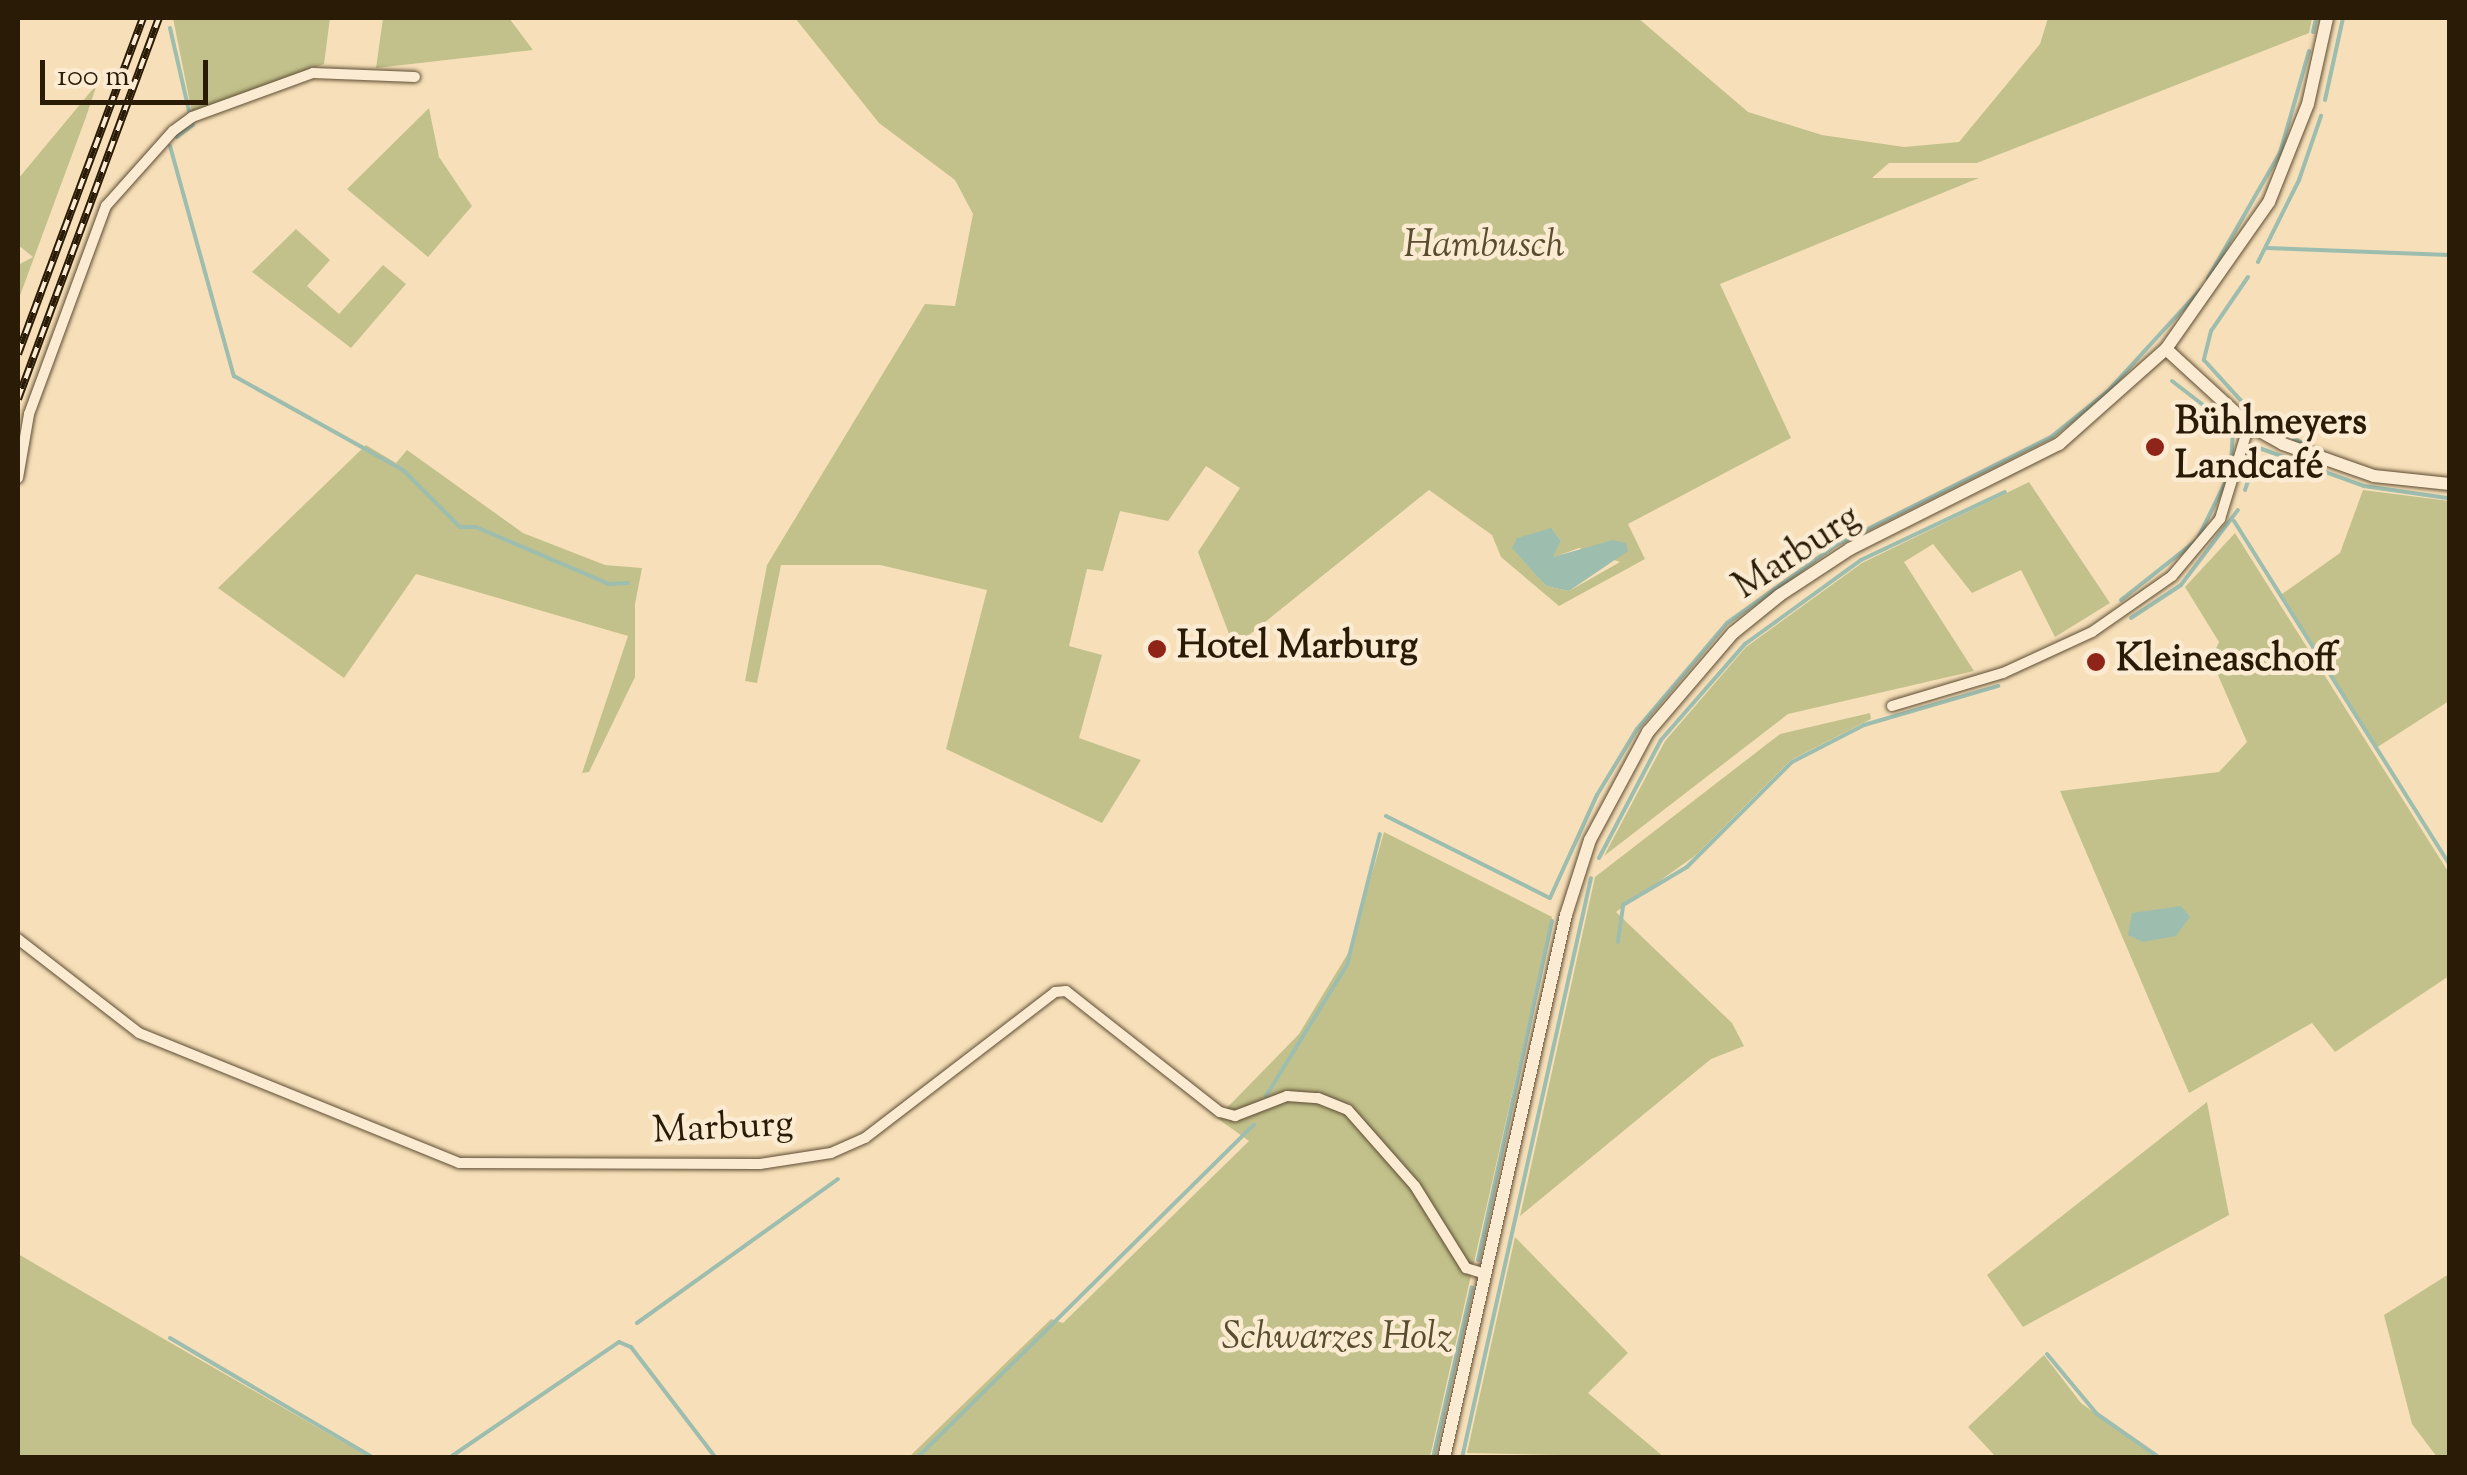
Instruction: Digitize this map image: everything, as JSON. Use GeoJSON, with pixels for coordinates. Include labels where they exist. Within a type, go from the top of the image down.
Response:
{"type":"FeatureCollection","features":[{"type":"Feature","properties":{"kind":"street","name":"Marburg"},"geometry":{"type":"LineString","coordinates":[[1444,1458],[1580,866],[1609,797],[1648,732],[1733,633],[1780,595],[1850,549],[2059,444],[2166,349],[2269,202],[2308,104],[2327,18]]}},
{"type":"Feature","properties":{"kind":"street"},"geometry":{"type":"LineString","coordinates":[[18,478],[28,414],[106,206],[173,131],[192,117],[313,73],[415,77]]}},
{"type":"Feature","properties":{"kind":"street"},"geometry":{"type":"LineString","coordinates":[[2166,349],[2249,425],[2321,462],[2450,484]]}},
{"type":"Feature","properties":{"kind":"street"},"geometry":{"type":"LineString","coordinates":[[1892,706],[2003,672],[2092,632],[2172,576],[2220,519],[2249,425]]}},
{"type":"Feature","properties":{"kind":"street","name":"Marburg"},"geometry":{"type":"LineString","coordinates":[[18,940],[139,1033],[460,1163],[760,1164],[831,1153],[865,1138],[1055,992],[1066,991],[1220,1112],[1235,1116],[1288,1096],[1318,1098],[1348,1110],[1415,1186],[1466,1268],[1486,1274]]}},
{"type":"Feature","properties":{"kind":"green space"},"geometry":{"type":"Polygon","coordinates":[[[173,18],[330,18],[324,64],[192,113],[173,18]]]}},
{"type":"Feature","properties":{"kind":"green space"},"geometry":{"type":"Polygon","coordinates":[[[383,18],[509,18],[533,50],[376,68],[383,18]]]}},
{"type":"Feature","properties":{"kind":"green space","name":"Hambusch"},"geometry":{"type":"Polygon","coordinates":[[[795,18],[1638,18],[1748,112],[1822,135],[1904,147],[1959,142],[2040,44],[2048,18],[2312,18],[2309,33],[1977,163],[1889,163],[1872,178],[1979,178],[1720,284],[1791,438],[1628,524],[1645,559],[1559,606],[1501,557],[1492,535],[1429,490],[1234,647],[1198,552],[1240,488],[1206,466],[1168,521],[1120,511],[1103,571],[1087,569],[1069,646],[1102,655],[1079,738],[1141,760],[1102,823],[946,749],[987,590],[880,565],[781,565],[757,683],[745,681],[767,565],[925,304],[955,306],[973,214],[955,180],[879,123],[795,18]],[[1551,529],[1534,572],[1546,586],[1569,591],[1620,562],[1579,548],[1552,558],[1561,541],[1551,529]]]}},
{"type":"Feature","properties":{"kind":"green space"},"geometry":{"type":"Polygon","coordinates":[[[97,84],[18,301],[18,265],[33,257],[18,245],[18,179],[97,84]]]}},
{"type":"Feature","properties":{"kind":"green space"},"geometry":{"type":"Polygon","coordinates":[[[429,108],[439,157],[472,206],[428,257],[347,189],[429,108]]]}},
{"type":"Feature","properties":{"kind":"green space"},"geometry":{"type":"Polygon","coordinates":[[[296,229],[330,260],[307,286],[339,314],[383,265],[406,284],[351,348],[252,272],[296,229]]]}},
{"type":"Feature","properties":{"kind":"green space"},"geometry":{"type":"Polygon","coordinates":[[[366,445],[396,463],[407,450],[523,533],[605,565],[642,568],[635,604],[635,677],[589,772],[582,773],[628,636],[416,574],[344,678],[218,588],[366,445]]]}},
{"type":"Feature","properties":{"kind":"green space"},"geometry":{"type":"Polygon","coordinates":[[[2029,482],[2110,603],[2055,637],[2021,570],[1972,593],[1933,544],[1904,562],[1974,671],[1788,714],[1604,856],[1665,741],[1746,647],[1862,563],[2029,482]]]}},
{"type":"Feature","properties":{"kind":"green space"},"geometry":{"type":"Polygon","coordinates":[[[2363,490],[2449,501],[2449,701],[2376,748],[2282,594],[2340,553],[2363,490]]]}},
{"type":"Feature","properties":{"kind":"green space"},"geometry":{"type":"Polygon","coordinates":[[[2235,533],[2449,873],[2449,976],[2335,1052],[2312,1023],[2189,1093],[2060,791],[2219,772],[2247,742],[2211,659],[2219,642],[2185,587],[2235,533]]]}},
{"type":"Feature","properties":{"kind":"green space"},"geometry":{"type":"Polygon","coordinates":[[[1870,713],[1871,719],[1791,760],[1696,855],[1616,912],[1732,1023],[1744,1046],[1711,1059],[1520,1216],[1595,877],[1780,734],[1870,713]]]}},
{"type":"Feature","properties":{"kind":"green space","name":"Schwarzes Holz"},"geometry":{"type":"Polygon","coordinates":[[[1384,832],[1552,917],[1430,1457],[908,1458],[1051,1319],[1063,1323],[1249,1141],[1217,1118],[1299,1034],[1350,950],[1384,832]]]}},
{"type":"Feature","properties":{"kind":"green space"},"geometry":{"type":"Polygon","coordinates":[[[2207,1102],[2229,1215],[2023,1327],[1987,1275],[2207,1102]]]}},
{"type":"Feature","properties":{"kind":"green space","name":"Schwarzes Holz"},"geometry":{"type":"Polygon","coordinates":[[[1515,1237],[1628,1353],[1588,1393],[1664,1457],[1467,1453],[1515,1237]]]}},
{"type":"Feature","properties":{"kind":"green space"},"geometry":{"type":"Polygon","coordinates":[[[18,1254],[164,1339],[369,1457],[18,1457],[18,1254]]]}},
{"type":"Feature","properties":{"kind":"green space"},"geometry":{"type":"Polygon","coordinates":[[[2449,1274],[2449,1457],[2437,1457],[2412,1424],[2384,1315],[2449,1274]]]}},
{"type":"Feature","properties":{"kind":"green space"},"geometry":{"type":"Polygon","coordinates":[[[2044,1355],[2081,1403],[2156,1457],[1996,1457],[1968,1427],[2044,1355]]]}},
{"type":"Feature","properties":{"kind":"shaded area"},"geometry":{"type":"Polygon","coordinates":[[[1551,528],[1561,541],[1553,557],[1613,540],[1626,543],[1628,551],[1569,591],[1546,586],[1512,548],[1517,538],[1551,528]]]}},
{"type":"Feature","properties":{"kind":"shaded area"},"geometry":{"type":"Polygon","coordinates":[[[2181,906],[2190,917],[2176,936],[2143,942],[2128,935],[2132,913],[2181,906]]]}},
{"type":"Feature","properties":{"kind":"waterway"},"geometry":{"type":"LineString","coordinates":[[2313,32],[2316,18]]}},
{"type":"Feature","properties":{"kind":"waterway"},"geometry":{"type":"LineString","coordinates":[[2325,100],[2343,18]]}},
{"type":"Feature","properties":{"kind":"waterway"},"geometry":{"type":"LineString","coordinates":[[170,28],[189,111]]}},
{"type":"Feature","properties":{"kind":"waterway"},"geometry":{"type":"LineString","coordinates":[[2208,278],[2280,153],[2309,51]]}},
{"type":"Feature","properties":{"kind":"waterway"},"geometry":{"type":"LineString","coordinates":[[2258,262],[2299,180],[2321,116]]}},
{"type":"Feature","properties":{"kind":"waterway"},"geometry":{"type":"LineString","coordinates":[[177,137],[193,125]]}},
{"type":"Feature","properties":{"kind":"waterway"},"geometry":{"type":"LineString","coordinates":[[170,146],[234,376],[403,470],[460,527],[476,527],[609,584],[628,583]]}},
{"type":"Feature","properties":{"kind":"waterway"},"geometry":{"type":"LineString","coordinates":[[2266,248],[2450,255]]}},
{"type":"Feature","properties":{"kind":"waterway"},"geometry":{"type":"LineString","coordinates":[[2248,277],[2211,331],[2204,360],[2256,417],[2304,444]]}},
{"type":"Feature","properties":{"kind":"waterway"},"geometry":{"type":"LineString","coordinates":[[1386,816],[1550,898],[1597,795],[1637,729],[1727,623],[1836,545],[2051,437],[2107,392],[2200,290]]}},
{"type":"Feature","properties":{"kind":"waterway"},"geometry":{"type":"LineString","coordinates":[[2172,381],[2233,428],[2231,463]]}},
{"type":"Feature","properties":{"kind":"waterway"},"geometry":{"type":"LineString","coordinates":[[2245,490],[2259,448],[2364,486],[2447,498]]}},
{"type":"Feature","properties":{"kind":"waterway"},"geometry":{"type":"LineString","coordinates":[[2121,600],[2197,540],[2227,479]]}},
{"type":"Feature","properties":{"kind":"waterway"},"geometry":{"type":"LineString","coordinates":[[1599,858],[1661,740],[1745,644],[1861,560],[2005,492]]}},
{"type":"Feature","properties":{"kind":"waterway"},"geometry":{"type":"LineString","coordinates":[[2131,618],[2181,585],[2238,510]]}},
{"type":"Feature","properties":{"kind":"waterway"},"geometry":{"type":"LineString","coordinates":[[2234,521],[2450,866]]}},
{"type":"Feature","properties":{"kind":"waterway"},"geometry":{"type":"LineString","coordinates":[[1618,942],[1623,905],[1687,867],[1792,762],[1864,725],[1998,686]]}},
{"type":"Feature","properties":{"kind":"waterway"},"geometry":{"type":"LineString","coordinates":[[1266,1096],[1347,965],[1380,834]]}},
{"type":"Feature","properties":{"kind":"waterway"},"geometry":{"type":"LineString","coordinates":[[1462,1458],[1591,878]]}},
{"type":"Feature","properties":{"kind":"waterway"},"geometry":{"type":"LineString","coordinates":[[1478,1260],[1552,921]]}},
{"type":"Feature","properties":{"kind":"waterway"},"geometry":{"type":"LineString","coordinates":[[917,1458],[1254,1125]]}},
{"type":"Feature","properties":{"kind":"waterway"},"geometry":{"type":"LineString","coordinates":[[637,1323],[838,1179]]}},
{"type":"Feature","properties":{"kind":"waterway"},"geometry":{"type":"LineString","coordinates":[[1433,1458],[1472,1287]]}},
{"type":"Feature","properties":{"kind":"waterway"},"geometry":{"type":"LineString","coordinates":[[170,1338],[374,1458]]}},
{"type":"Feature","properties":{"kind":"waterway"},"geometry":{"type":"LineString","coordinates":[[449,1458],[619,1342],[631,1347],[716,1458]]}},
{"type":"Feature","properties":{"kind":"waterway"},"geometry":{"type":"LineString","coordinates":[[2047,1354],[2097,1414],[2160,1458]]}},
{"type":"Feature","properties":{"kind":"railway"},"geometry":{"type":"LineString","coordinates":[[18,354],[143,18]]}},
{"type":"Feature","properties":{"kind":"railway"},"geometry":{"type":"LineString","coordinates":[[18,399],[159,18]]}},
{"type":"Feature","properties":{"kind":"place","name":"Bühlmeyers Landcafé"},"geometry":{"type":"Point","coordinates":[2155,447]}},
{"type":"Feature","properties":{"kind":"place","name":"Hotel Marburg"},"geometry":{"type":"Point","coordinates":[1157,649]}},
{"type":"Feature","properties":{"kind":"place","name":"Kleineaschoff"},"geometry":{"type":"Point","coordinates":[2096,662]}}]}
